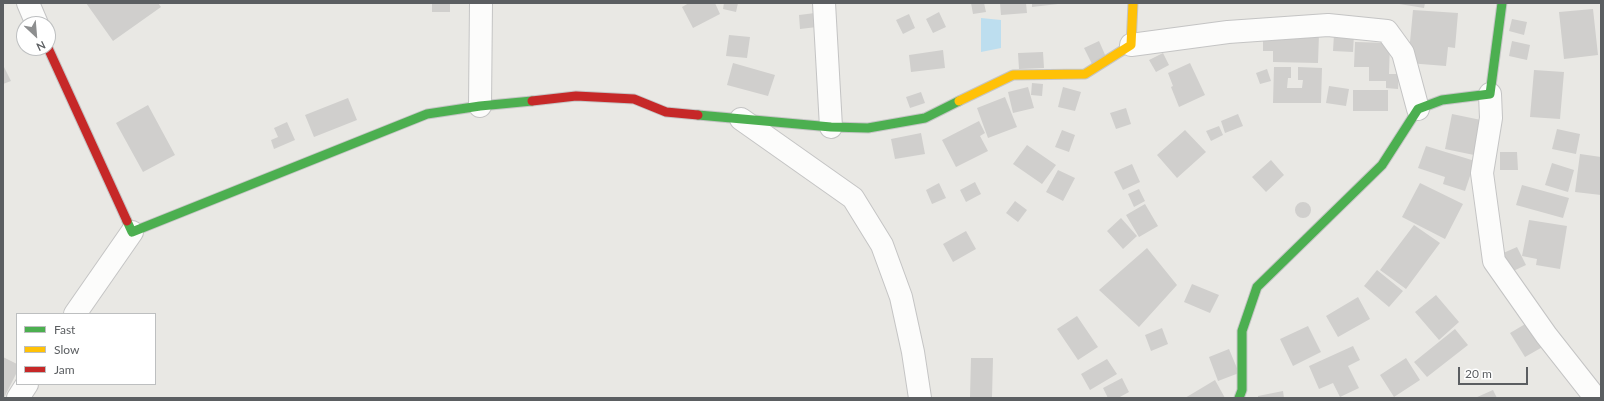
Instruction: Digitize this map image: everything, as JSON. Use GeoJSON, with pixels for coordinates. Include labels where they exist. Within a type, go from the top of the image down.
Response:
{"type":"FeatureCollection","features":[{"type":"Feature","properties":{"kind":"street"},"geometry":{"type":"LineString","coordinates":[[28,3],[34,16]]}},
{"type":"Feature","properties":{"kind":"street"},"geometry":{"type":"LineString","coordinates":[[480,106],[481,3]]}},
{"type":"Feature","properties":{"kind":"street"},"geometry":{"type":"LineString","coordinates":[[824,3],[831,127]]}},
{"type":"Feature","properties":{"kind":"street"},"geometry":{"type":"LineString","coordinates":[[1131,45],[1134,3]]}},
{"type":"Feature","properties":{"kind":"street"},"geometry":{"type":"LineString","coordinates":[[1502,3],[1490,94],[1491,118],[1482,173],[1494,260],[1546,335],[1597,398]]}},
{"type":"Feature","properties":{"kind":"street"},"geometry":{"type":"LineString","coordinates":[[76,313],[132,232],[427,114],[480,106],[576,96],[634,99],[666,112],[831,127],[868,128],[925,118],[1013,75],[1085,74],[1131,45],[1228,32],[1328,25],[1387,31],[1403,53],[1418,109]]}},
{"type":"Feature","properties":{"kind":"street"},"geometry":{"type":"LineString","coordinates":[[52,56],[132,232]]}},
{"type":"Feature","properties":{"kind":"street"},"geometry":{"type":"LineString","coordinates":[[1238,398],[1242,390],[1242,331],[1257,288],[1382,165],[1418,109],[1442,100],[1490,94]]}},
{"type":"Feature","properties":{"kind":"street"},"geometry":{"type":"LineString","coordinates":[[741,119],[853,198],[882,245],[901,297],[913,352],[920,398]]}},
{"type":"Feature","properties":{"kind":"street"},"geometry":{"type":"LineString","coordinates":[[18,398],[26,385]]}},
{"type":"Feature","properties":{"kind":"water"},"geometry":{"type":"Polygon","coordinates":[[[981,18],[1001,20],[1001,48],[981,52],[981,18]]]}},
{"type":"Feature","properties":{"kind":"building"},"geometry":{"type":"Polygon","coordinates":[[[86,3],[158,3],[161,7],[113,41],[86,3]]]}},
{"type":"Feature","properties":{"kind":"building"},"geometry":{"type":"Polygon","coordinates":[[[432,3],[450,3],[450,12],[432,12],[432,3]]]}},
{"type":"Feature","properties":{"kind":"building"},"geometry":{"type":"Polygon","coordinates":[[[689,3],[715,3],[720,14],[693,28],[682,7],[689,3]]]}},
{"type":"Feature","properties":{"kind":"building"},"geometry":{"type":"Polygon","coordinates":[[[724,3],[738,3],[736,12],[723,9],[724,3]]]}},
{"type":"Feature","properties":{"kind":"building"},"geometry":{"type":"Polygon","coordinates":[[[971,3],[984,3],[986,12],[973,14],[971,3]]]}},
{"type":"Feature","properties":{"kind":"building"},"geometry":{"type":"Polygon","coordinates":[[[1000,3],[1026,3],[1027,13],[1001,15],[1000,3]]]}},
{"type":"Feature","properties":{"kind":"building"},"geometry":{"type":"Polygon","coordinates":[[[1032,3],[1058,3],[1058,4],[1032,7],[1032,3]]]}},
{"type":"Feature","properties":{"kind":"building"},"geometry":{"type":"Polygon","coordinates":[[[1393,3],[1425,3],[1424,8],[1393,3]]]}},
{"type":"Feature","properties":{"kind":"building"},"geometry":{"type":"Polygon","coordinates":[[[1593,9],[1598,55],[1564,59],[1559,12],[1593,9]]]}},
{"type":"Feature","properties":{"kind":"building"},"geometry":{"type":"Polygon","coordinates":[[[1413,10],[1458,13],[1455,48],[1448,47],[1446,66],[1408,63],[1413,10]]]}},
{"type":"Feature","properties":{"kind":"building"},"geometry":{"type":"Polygon","coordinates":[[[939,12],[946,27],[933,33],[926,19],[939,12]]]}},
{"type":"Feature","properties":{"kind":"building"},"geometry":{"type":"Polygon","coordinates":[[[815,13],[817,27],[800,29],[799,15],[815,13]]]}},
{"type":"Feature","properties":{"kind":"building"},"geometry":{"type":"Polygon","coordinates":[[[909,14],[915,28],[903,34],[896,20],[909,14]]]}},
{"type":"Feature","properties":{"kind":"building"},"geometry":{"type":"Polygon","coordinates":[[[1512,19],[1527,22],[1524,35],[1509,31],[1512,19]]]}},
{"type":"Feature","properties":{"kind":"building"},"geometry":{"type":"Polygon","coordinates":[[[1263,33],[1319,34],[1318,63],[1273,62],[1273,51],[1263,51],[1263,33]]]}},
{"type":"Feature","properties":{"kind":"building"},"geometry":{"type":"Polygon","coordinates":[[[1334,34],[1354,34],[1353,52],[1333,51],[1334,34]]]}},
{"type":"Feature","properties":{"kind":"building"},"geometry":{"type":"Polygon","coordinates":[[[729,35],[750,37],[747,58],[726,56],[729,35]]]}},
{"type":"Feature","properties":{"kind":"building"},"geometry":{"type":"Polygon","coordinates":[[[1099,41],[1106,57],[1092,64],[1084,48],[1099,41]]]}},
{"type":"Feature","properties":{"kind":"building"},"geometry":{"type":"Polygon","coordinates":[[[1512,41],[1530,45],[1527,60],[1509,56],[1512,41]]]}},
{"type":"Feature","properties":{"kind":"building"},"geometry":{"type":"Polygon","coordinates":[[[1355,42],[1390,43],[1389,74],[1399,74],[1398,89],[1386,88],[1386,81],[1369,81],[1369,67],[1354,67],[1355,42]]]}},
{"type":"Feature","properties":{"kind":"building"},"geometry":{"type":"Polygon","coordinates":[[[943,50],[945,68],[911,72],[909,55],[943,50]]]}},
{"type":"Feature","properties":{"kind":"building"},"geometry":{"type":"Polygon","coordinates":[[[1043,52],[1044,68],[1019,69],[1018,53],[1043,52]]]}},
{"type":"Feature","properties":{"kind":"building"},"geometry":{"type":"Polygon","coordinates":[[[1163,53],[1169,65],[1156,72],[1149,60],[1163,53]]]}},
{"type":"Feature","properties":{"kind":"building"},"geometry":{"type":"Polygon","coordinates":[[[733,63],[775,75],[768,96],[727,85],[733,63]]]}},
{"type":"Feature","properties":{"kind":"building"},"geometry":{"type":"Polygon","coordinates":[[[1190,63],[1205,95],[1179,107],[1171,87],[1173,86],[1168,73],[1190,63]]]}},
{"type":"Feature","properties":{"kind":"building"},"geometry":{"type":"Polygon","coordinates":[[[3,65],[11,81],[3,84],[3,65]]]}},
{"type":"Feature","properties":{"kind":"building"},"geometry":{"type":"Polygon","coordinates":[[[1274,67],[1291,67],[1291,78],[1288,78],[1287,88],[1302,88],[1303,80],[1298,80],[1298,67],[1322,68],[1321,103],[1273,103],[1274,67]]]}},
{"type":"Feature","properties":{"kind":"building"},"geometry":{"type":"Polygon","coordinates":[[[1267,69],[1271,81],[1260,84],[1256,73],[1267,69]]]}},
{"type":"Feature","properties":{"kind":"building"},"geometry":{"type":"Polygon","coordinates":[[[1534,70],[1564,72],[1560,119],[1530,117],[1534,70]]]}},
{"type":"Feature","properties":{"kind":"building"},"geometry":{"type":"Polygon","coordinates":[[[1032,83],[1043,84],[1042,96],[1031,95],[1032,83]]]}},
{"type":"Feature","properties":{"kind":"building"},"geometry":{"type":"Polygon","coordinates":[[[1329,86],[1349,89],[1346,106],[1326,103],[1329,86]]]}},
{"type":"Feature","properties":{"kind":"building"},"geometry":{"type":"Polygon","coordinates":[[[1028,87],[1034,108],[1013,113],[1008,92],[1028,87]]]}},
{"type":"Feature","properties":{"kind":"building"},"geometry":{"type":"Polygon","coordinates":[[[1063,87],[1081,92],[1075,111],[1058,107],[1063,87]]]}},
{"type":"Feature","properties":{"kind":"building"},"geometry":{"type":"Polygon","coordinates":[[[1353,90],[1388,90],[1388,111],[1353,111],[1353,90]]]}},
{"type":"Feature","properties":{"kind":"building"},"geometry":{"type":"Polygon","coordinates":[[[921,92],[925,103],[910,108],[906,97],[921,92]]]}},
{"type":"Feature","properties":{"kind":"building"},"geometry":{"type":"Polygon","coordinates":[[[1005,97],[1017,127],[988,138],[977,108],[1005,97]]]}},
{"type":"Feature","properties":{"kind":"building"},"geometry":{"type":"Polygon","coordinates":[[[348,98],[357,120],[314,137],[305,115],[348,98]]]}},
{"type":"Feature","properties":{"kind":"building"},"geometry":{"type":"Polygon","coordinates":[[[148,105],[175,155],[143,172],[116,123],[148,105]]]}},
{"type":"Feature","properties":{"kind":"building"},"geometry":{"type":"Polygon","coordinates":[[[1126,108],[1131,124],[1116,129],[1110,113],[1126,108]]]}},
{"type":"Feature","properties":{"kind":"building"},"geometry":{"type":"Polygon","coordinates":[[[1238,114],[1243,126],[1225,133],[1221,121],[1238,114]]]}},
{"type":"Feature","properties":{"kind":"building"},"geometry":{"type":"Polygon","coordinates":[[[1452,114],[1481,120],[1474,155],[1445,149],[1452,114]]]}},
{"type":"Feature","properties":{"kind":"building"},"geometry":{"type":"Polygon","coordinates":[[[979,121],[985,133],[980,136],[988,151],[956,167],[942,140],[979,121]]]}},
{"type":"Feature","properties":{"kind":"building"},"geometry":{"type":"Polygon","coordinates":[[[287,122],[295,140],[274,149],[271,140],[278,137],[274,128],[287,122]]]}},
{"type":"Feature","properties":{"kind":"building"},"geometry":{"type":"Polygon","coordinates":[[[1219,126],[1223,135],[1211,141],[1206,131],[1219,126]]]}},
{"type":"Feature","properties":{"kind":"building"},"geometry":{"type":"Polygon","coordinates":[[[1557,129],[1580,134],[1576,154],[1552,149],[1557,129]]]}},
{"type":"Feature","properties":{"kind":"building"},"geometry":{"type":"Polygon","coordinates":[[[1062,130],[1075,135],[1069,152],[1055,147],[1062,130]]]}},
{"type":"Feature","properties":{"kind":"building"},"geometry":{"type":"Polygon","coordinates":[[[1185,130],[1206,152],[1177,178],[1157,155],[1185,130]]]}},
{"type":"Feature","properties":{"kind":"building"},"geometry":{"type":"Polygon","coordinates":[[[921,133],[925,154],[895,159],[891,139],[921,133]]]}},
{"type":"Feature","properties":{"kind":"building"},"geometry":{"type":"Polygon","coordinates":[[[1027,145],[1056,165],[1042,184],[1013,164],[1027,145]]]}},
{"type":"Feature","properties":{"kind":"building"},"geometry":{"type":"Polygon","coordinates":[[[1426,146],[1475,161],[1465,191],[1443,184],[1445,177],[1418,168],[1426,146]]]}},
{"type":"Feature","properties":{"kind":"building"},"geometry":{"type":"Polygon","coordinates":[[[1500,152],[1517,152],[1518,170],[1500,170],[1500,152]]]}},
{"type":"Feature","properties":{"kind":"building"},"geometry":{"type":"Polygon","coordinates":[[[1580,154],[1601,157],[1601,195],[1575,192],[1580,154]]]}},
{"type":"Feature","properties":{"kind":"building"},"geometry":{"type":"Polygon","coordinates":[[[1271,160],[1284,175],[1266,192],[1252,177],[1271,160]]]}},
{"type":"Feature","properties":{"kind":"building"},"geometry":{"type":"Polygon","coordinates":[[[1552,163],[1574,170],[1568,192],[1545,185],[1552,163]]]}},
{"type":"Feature","properties":{"kind":"building"},"geometry":{"type":"Polygon","coordinates":[[[1132,164],[1140,182],[1123,190],[1114,172],[1132,164]]]}},
{"type":"Feature","properties":{"kind":"building"},"geometry":{"type":"Polygon","coordinates":[[[1058,170],[1075,178],[1063,201],[1046,192],[1058,170]]]}},
{"type":"Feature","properties":{"kind":"building"},"geometry":{"type":"Polygon","coordinates":[[[975,182],[981,194],[966,202],[960,190],[975,182]]]}},
{"type":"Feature","properties":{"kind":"building"},"geometry":{"type":"Polygon","coordinates":[[[939,183],[946,198],[932,204],[926,190],[939,183]]]}},
{"type":"Feature","properties":{"kind":"building"},"geometry":{"type":"Polygon","coordinates":[[[1420,183],[1463,204],[1445,239],[1402,217],[1420,183]]]}},
{"type":"Feature","properties":{"kind":"building"},"geometry":{"type":"Polygon","coordinates":[[[1522,185],[1569,198],[1563,218],[1516,205],[1522,185]]]}},
{"type":"Feature","properties":{"kind":"building"},"geometry":{"type":"Polygon","coordinates":[[[1139,189],[1145,201],[1134,207],[1128,194],[1139,189]]]}},
{"type":"Feature","properties":{"kind":"building"},"geometry":{"type":"Polygon","coordinates":[[[1015,201],[1027,210],[1018,222],[1006,213],[1015,201]]]}},
{"type":"Feature","properties":{"kind":"building"},"geometry":{"type":"Polygon","coordinates":[[[1300,202],[1306,202],[1311,207],[1309,216],[1306,218],[1300,218],[1295,213],[1295,207],[1300,202]]]}},
{"type":"Feature","properties":{"kind":"building"},"geometry":{"type":"Polygon","coordinates":[[[1145,204],[1158,226],[1139,237],[1126,215],[1145,204]]]}},
{"type":"Feature","properties":{"kind":"building"},"geometry":{"type":"Polygon","coordinates":[[[1121,218],[1137,236],[1123,249],[1107,231],[1121,218]]]}},
{"type":"Feature","properties":{"kind":"building"},"geometry":{"type":"Polygon","coordinates":[[[1529,220],[1567,226],[1560,269],[1536,265],[1537,259],[1522,256],[1529,220]]]}},
{"type":"Feature","properties":{"kind":"building"},"geometry":{"type":"Polygon","coordinates":[[[1414,225],[1440,243],[1406,289],[1380,270],[1414,225]]]}},
{"type":"Feature","properties":{"kind":"building"},"geometry":{"type":"Polygon","coordinates":[[[966,231],[976,249],[953,262],[943,244],[966,231]]]}},
{"type":"Feature","properties":{"kind":"building"},"geometry":{"type":"Polygon","coordinates":[[[1517,247],[1526,265],[1509,273],[1501,254],[1517,247]]]}},
{"type":"Feature","properties":{"kind":"building"},"geometry":{"type":"Polygon","coordinates":[[[1147,248],[1177,285],[1139,327],[1099,290],[1147,248]]]}},
{"type":"Feature","properties":{"kind":"building"},"geometry":{"type":"Polygon","coordinates":[[[1377,270],[1403,291],[1389,307],[1364,286],[1377,270]]]}},
{"type":"Feature","properties":{"kind":"building"},"geometry":{"type":"Polygon","coordinates":[[[1192,284],[1219,295],[1210,313],[1184,302],[1192,284]]]}},
{"type":"Feature","properties":{"kind":"building"},"geometry":{"type":"Polygon","coordinates":[[[1436,295],[1459,322],[1439,340],[1415,312],[1436,295]]]}},
{"type":"Feature","properties":{"kind":"building"},"geometry":{"type":"Polygon","coordinates":[[[1358,297],[1370,319],[1338,337],[1326,316],[1358,297]]]}},
{"type":"Feature","properties":{"kind":"building"},"geometry":{"type":"Polygon","coordinates":[[[1077,316],[1098,347],[1078,360],[1057,329],[1077,316]]]}},
{"type":"Feature","properties":{"kind":"building"},"geometry":{"type":"Polygon","coordinates":[[[1532,320],[1546,345],[1525,357],[1510,333],[1532,320]]]}},
{"type":"Feature","properties":{"kind":"building"},"geometry":{"type":"Polygon","coordinates":[[[1308,326],[1321,352],[1293,366],[1280,339],[1308,326]]]}},
{"type":"Feature","properties":{"kind":"building"},"geometry":{"type":"Polygon","coordinates":[[[1162,328],[1168,344],[1151,351],[1145,335],[1162,328]]]}},
{"type":"Feature","properties":{"kind":"building"},"geometry":{"type":"Polygon","coordinates":[[[1455,329],[1468,345],[1427,377],[1414,362],[1455,329]]]}},
{"type":"Feature","properties":{"kind":"building"},"geometry":{"type":"Polygon","coordinates":[[[1353,346],[1360,360],[1348,366],[1359,388],[1340,397],[1333,383],[1319,389],[1309,366],[1353,346]]]}},
{"type":"Feature","properties":{"kind":"building"},"geometry":{"type":"Polygon","coordinates":[[[1229,349],[1239,373],[1218,381],[1209,357],[1229,349]]]}},
{"type":"Feature","properties":{"kind":"building"},"geometry":{"type":"Polygon","coordinates":[[[3,357],[16,364],[16,374],[3,398],[3,357]]]}},
{"type":"Feature","properties":{"kind":"building"},"geometry":{"type":"Polygon","coordinates":[[[971,358],[993,358],[992,397],[970,397],[971,358]]]}},
{"type":"Feature","properties":{"kind":"building"},"geometry":{"type":"Polygon","coordinates":[[[1406,358],[1420,380],[1394,397],[1380,375],[1406,358]]]}},
{"type":"Feature","properties":{"kind":"building"},"geometry":{"type":"Polygon","coordinates":[[[1107,359],[1117,374],[1090,390],[1081,374],[1107,359]]]}},
{"type":"Feature","properties":{"kind":"building"},"geometry":{"type":"Polygon","coordinates":[[[1122,378],[1129,392],[1118,398],[1108,398],[1103,388],[1122,378]]]}},
{"type":"Feature","properties":{"kind":"building"},"geometry":{"type":"Polygon","coordinates":[[[1215,380],[1225,398],[1185,398],[1215,380]]]}},
{"type":"Feature","properties":{"kind":"building"},"geometry":{"type":"Polygon","coordinates":[[[1493,390],[1497,398],[1475,398],[1493,390]]]}},
{"type":"Feature","properties":{"kind":"building"},"geometry":{"type":"Polygon","coordinates":[[[1283,391],[1284,398],[1258,398],[1258,396],[1283,391]]]}},
{"type":"Feature","properties":{"kind":"traffic: fast"},"geometry":{"type":"LineString","coordinates":[[1239,398],[1242,390],[1242,331],[1257,287],[1382,165],[1418,109],[1442,100],[1490,94],[1502,3]]}},
{"type":"Feature","properties":{"kind":"traffic: fast"},"geometry":{"type":"LineString","coordinates":[[127,221],[132,232],[427,114],[480,106],[532,101]]}},
{"type":"Feature","properties":{"kind":"traffic: fast"},"geometry":{"type":"LineString","coordinates":[[698,115],[831,127],[868,128],[925,118],[959,101]]}},
{"type":"Feature","properties":{"kind":"traffic: slow"},"geometry":{"type":"LineString","coordinates":[[959,101],[1013,75],[1085,74],[1131,45],[1133,3]]}},
{"type":"Feature","properties":{"kind":"traffic: jam"},"geometry":{"type":"LineString","coordinates":[[52,56],[127,221]]}},
{"type":"Feature","properties":{"kind":"traffic: jam"},"geometry":{"type":"LineString","coordinates":[[532,101],[576,96],[634,99],[666,112],[698,115]]}}]}
